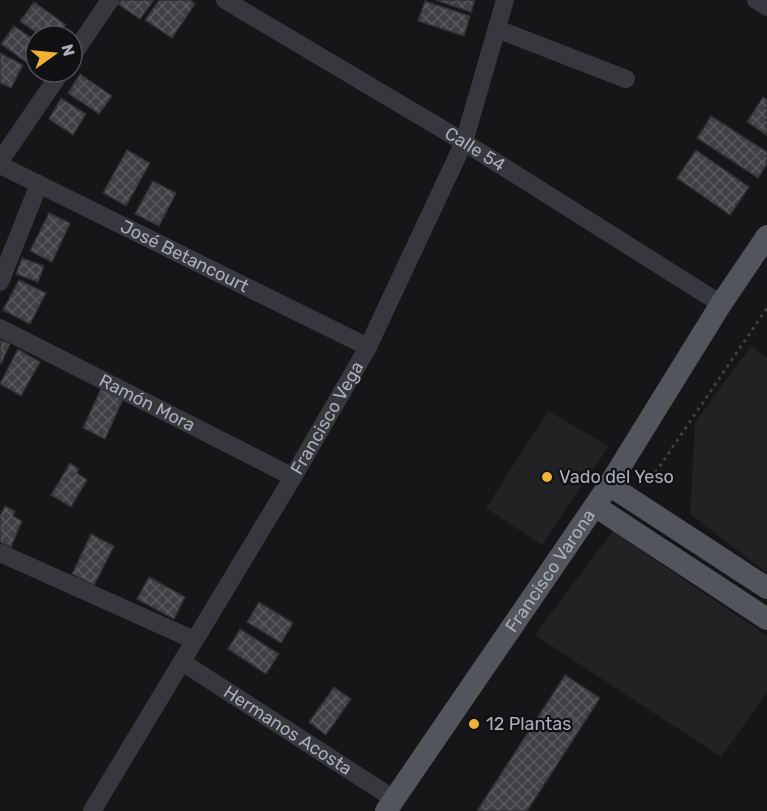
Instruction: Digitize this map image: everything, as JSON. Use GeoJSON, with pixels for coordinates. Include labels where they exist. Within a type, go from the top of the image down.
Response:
{"type":"FeatureCollection","features":[{"type":"Feature","properties":{"kind":"main road","name":"Francisco Varona"},"geometry":{"type":"LineString","coordinates":[[390,805],[595,506],[721,304],[767,236]]}},
{"type":"Feature","properties":{"kind":"main road"},"geometry":{"type":"LineString","coordinates":[[609,484],[767,588]]}},
{"type":"Feature","properties":{"kind":"main road"},"geometry":{"type":"LineString","coordinates":[[595,506],[767,619]]}},
{"type":"Feature","properties":{"kind":"street"},"geometry":{"type":"LineString","coordinates":[[84,38],[110,0]]}},
{"type":"Feature","properties":{"kind":"street","name":"Calle 54"},"geometry":{"type":"LineString","coordinates":[[225,0],[464,142],[721,304]]}},
{"type":"Feature","properties":{"kind":"street","name":"Francisco Vega"},"geometry":{"type":"LineString","coordinates":[[92,811],[293,477],[368,347],[464,142],[505,0]]}},
{"type":"Feature","properties":{"kind":"street"},"geometry":{"type":"LineString","coordinates":[[756,0],[767,7]]}},
{"type":"Feature","properties":{"kind":"street"},"geometry":{"type":"LineString","coordinates":[[497,29],[626,79]]}},
{"type":"Feature","properties":{"kind":"street"},"geometry":{"type":"LineString","coordinates":[[0,163],[53,84]]}},
{"type":"Feature","properties":{"kind":"street","name":"José Betancourt"},"geometry":{"type":"LineString","coordinates":[[0,163],[368,347]]}},
{"type":"Feature","properties":{"kind":"street"},"geometry":{"type":"LineString","coordinates":[[0,282],[39,184]]}},
{"type":"Feature","properties":{"kind":"street","name":"Ramón Mora"},"geometry":{"type":"LineString","coordinates":[[0,328],[293,477]]}},
{"type":"Feature","properties":{"kind":"street"},"geometry":{"type":"LineString","coordinates":[[0,553],[195,640]]}},
{"type":"Feature","properties":{"kind":"street","name":"Hermanos Acosta"},"geometry":{"type":"LineString","coordinates":[[182,662],[390,805]]}},
{"type":"Feature","properties":{"kind":"path"},"geometry":{"type":"LineString","coordinates":[[635,502],[767,308]]}},
{"type":"Feature","properties":{"kind":"shaded area"},"geometry":{"type":"Polygon","coordinates":[[[751,346],[767,357],[767,573],[690,514],[695,423],[751,346]]]}},
{"type":"Feature","properties":{"kind":"shaded area","name":"Vado del Yeso"},"geometry":{"type":"Polygon","coordinates":[[[548,411],[609,446],[542,545],[486,508],[548,411]]]}},
{"type":"Feature","properties":{"kind":"shaded area"},"geometry":{"type":"Polygon","coordinates":[[[613,531],[767,636],[767,693],[721,757],[535,635],[613,531]]]}},
{"type":"Feature","properties":{"kind":"building"},"geometry":{"type":"Polygon","coordinates":[[[121,0],[154,0],[140,19],[118,4],[121,0]]]}},
{"type":"Feature","properties":{"kind":"building"},"geometry":{"type":"Polygon","coordinates":[[[159,0],[190,0],[195,4],[172,38],[145,20],[159,0]]]}},
{"type":"Feature","properties":{"kind":"building"},"geometry":{"type":"Polygon","coordinates":[[[435,0],[475,0],[471,12],[435,0]]]}},
{"type":"Feature","properties":{"kind":"building"},"geometry":{"type":"Polygon","coordinates":[[[425,1],[470,16],[464,36],[418,21],[425,1]]]}},
{"type":"Feature","properties":{"kind":"building"},"geometry":{"type":"Polygon","coordinates":[[[34,2],[65,24],[24,24],[20,21],[34,2]]]}},
{"type":"Feature","properties":{"kind":"building"},"geometry":{"type":"Polygon","coordinates":[[[14,26],[24,33],[24,61],[1,44],[14,26]]]}},
{"type":"Feature","properties":{"kind":"building"},"geometry":{"type":"Polygon","coordinates":[[[0,53],[23,65],[11,88],[0,83],[0,53]]]}},
{"type":"Feature","properties":{"kind":"building"},"geometry":{"type":"Polygon","coordinates":[[[84,77],[112,96],[99,114],[68,93],[74,84],[84,84],[84,77]]]}},
{"type":"Feature","properties":{"kind":"building"},"geometry":{"type":"Polygon","coordinates":[[[763,97],[767,100],[767,135],[747,122],[763,97]]]}},
{"type":"Feature","properties":{"kind":"building"},"geometry":{"type":"Polygon","coordinates":[[[61,98],[86,114],[73,135],[49,119],[61,98]]]}},
{"type":"Feature","properties":{"kind":"building"},"geometry":{"type":"Polygon","coordinates":[[[711,116],[767,152],[767,164],[758,178],[697,138],[711,116]]]}},
{"type":"Feature","properties":{"kind":"building"},"geometry":{"type":"Polygon","coordinates":[[[127,150],[150,163],[126,206],[103,193],[127,150]]]}},
{"type":"Feature","properties":{"kind":"building"},"geometry":{"type":"Polygon","coordinates":[[[696,150],[749,187],[730,215],[677,178],[696,150]]]}},
{"type":"Feature","properties":{"kind":"building"},"geometry":{"type":"Polygon","coordinates":[[[153,181],[176,193],[159,226],[135,214],[153,181]]]}},
{"type":"Feature","properties":{"kind":"building"},"geometry":{"type":"Polygon","coordinates":[[[49,213],[70,223],[52,262],[30,251],[49,213]]]}},
{"type":"Feature","properties":{"kind":"building"},"geometry":{"type":"Polygon","coordinates":[[[22,258],[44,266],[38,282],[16,274],[22,258]]]}},
{"type":"Feature","properties":{"kind":"building"},"geometry":{"type":"Polygon","coordinates":[[[19,280],[46,293],[30,324],[3,310],[19,280]]]}},
{"type":"Feature","properties":{"kind":"building"},"geometry":{"type":"Polygon","coordinates":[[[0,340],[10,344],[1,364],[0,363],[0,340]]]}},
{"type":"Feature","properties":{"kind":"building"},"geometry":{"type":"Polygon","coordinates":[[[18,349],[40,362],[21,396],[0,384],[18,349]]]}},
{"type":"Feature","properties":{"kind":"building"},"geometry":{"type":"Polygon","coordinates":[[[101,389],[123,399],[105,439],[83,428],[101,389]]]}},
{"type":"Feature","properties":{"kind":"building"},"geometry":{"type":"Polygon","coordinates":[[[70,463],[79,469],[77,473],[87,480],[71,507],[51,495],[70,463]]]}},
{"type":"Feature","properties":{"kind":"building"},"geometry":{"type":"Polygon","coordinates":[[[5,506],[15,511],[13,516],[22,521],[11,547],[0,542],[0,516],[5,506]]]}},
{"type":"Feature","properties":{"kind":"building"},"geometry":{"type":"Polygon","coordinates":[[[91,534],[114,546],[94,585],[72,574],[91,534]]]}},
{"type":"Feature","properties":{"kind":"building"},"geometry":{"type":"Polygon","coordinates":[[[149,577],[185,597],[174,619],[137,599],[149,577]]]}},
{"type":"Feature","properties":{"kind":"building"},"geometry":{"type":"Polygon","coordinates":[[[259,602],[293,623],[281,643],[247,622],[259,602]]]}},
{"type":"Feature","properties":{"kind":"building"},"geometry":{"type":"Polygon","coordinates":[[[240,629],[279,654],[266,674],[228,649],[240,629]]]}},
{"type":"Feature","properties":{"kind":"building"},"geometry":{"type":"Polygon","coordinates":[[[565,675],[600,698],[527,811],[477,811],[565,675]]]}},
{"type":"Feature","properties":{"kind":"building"},"geometry":{"type":"Polygon","coordinates":[[[334,687],[351,699],[326,735],[309,722],[334,687]]]}},
{"type":"Feature","properties":{"kind":"place","name":"Vado del Yeso"},"geometry":{"type":"Point","coordinates":[547,477]}},
{"type":"Feature","properties":{"kind":"place","name":"12 Plantas"},"geometry":{"type":"Point","coordinates":[474,724]}}]}
